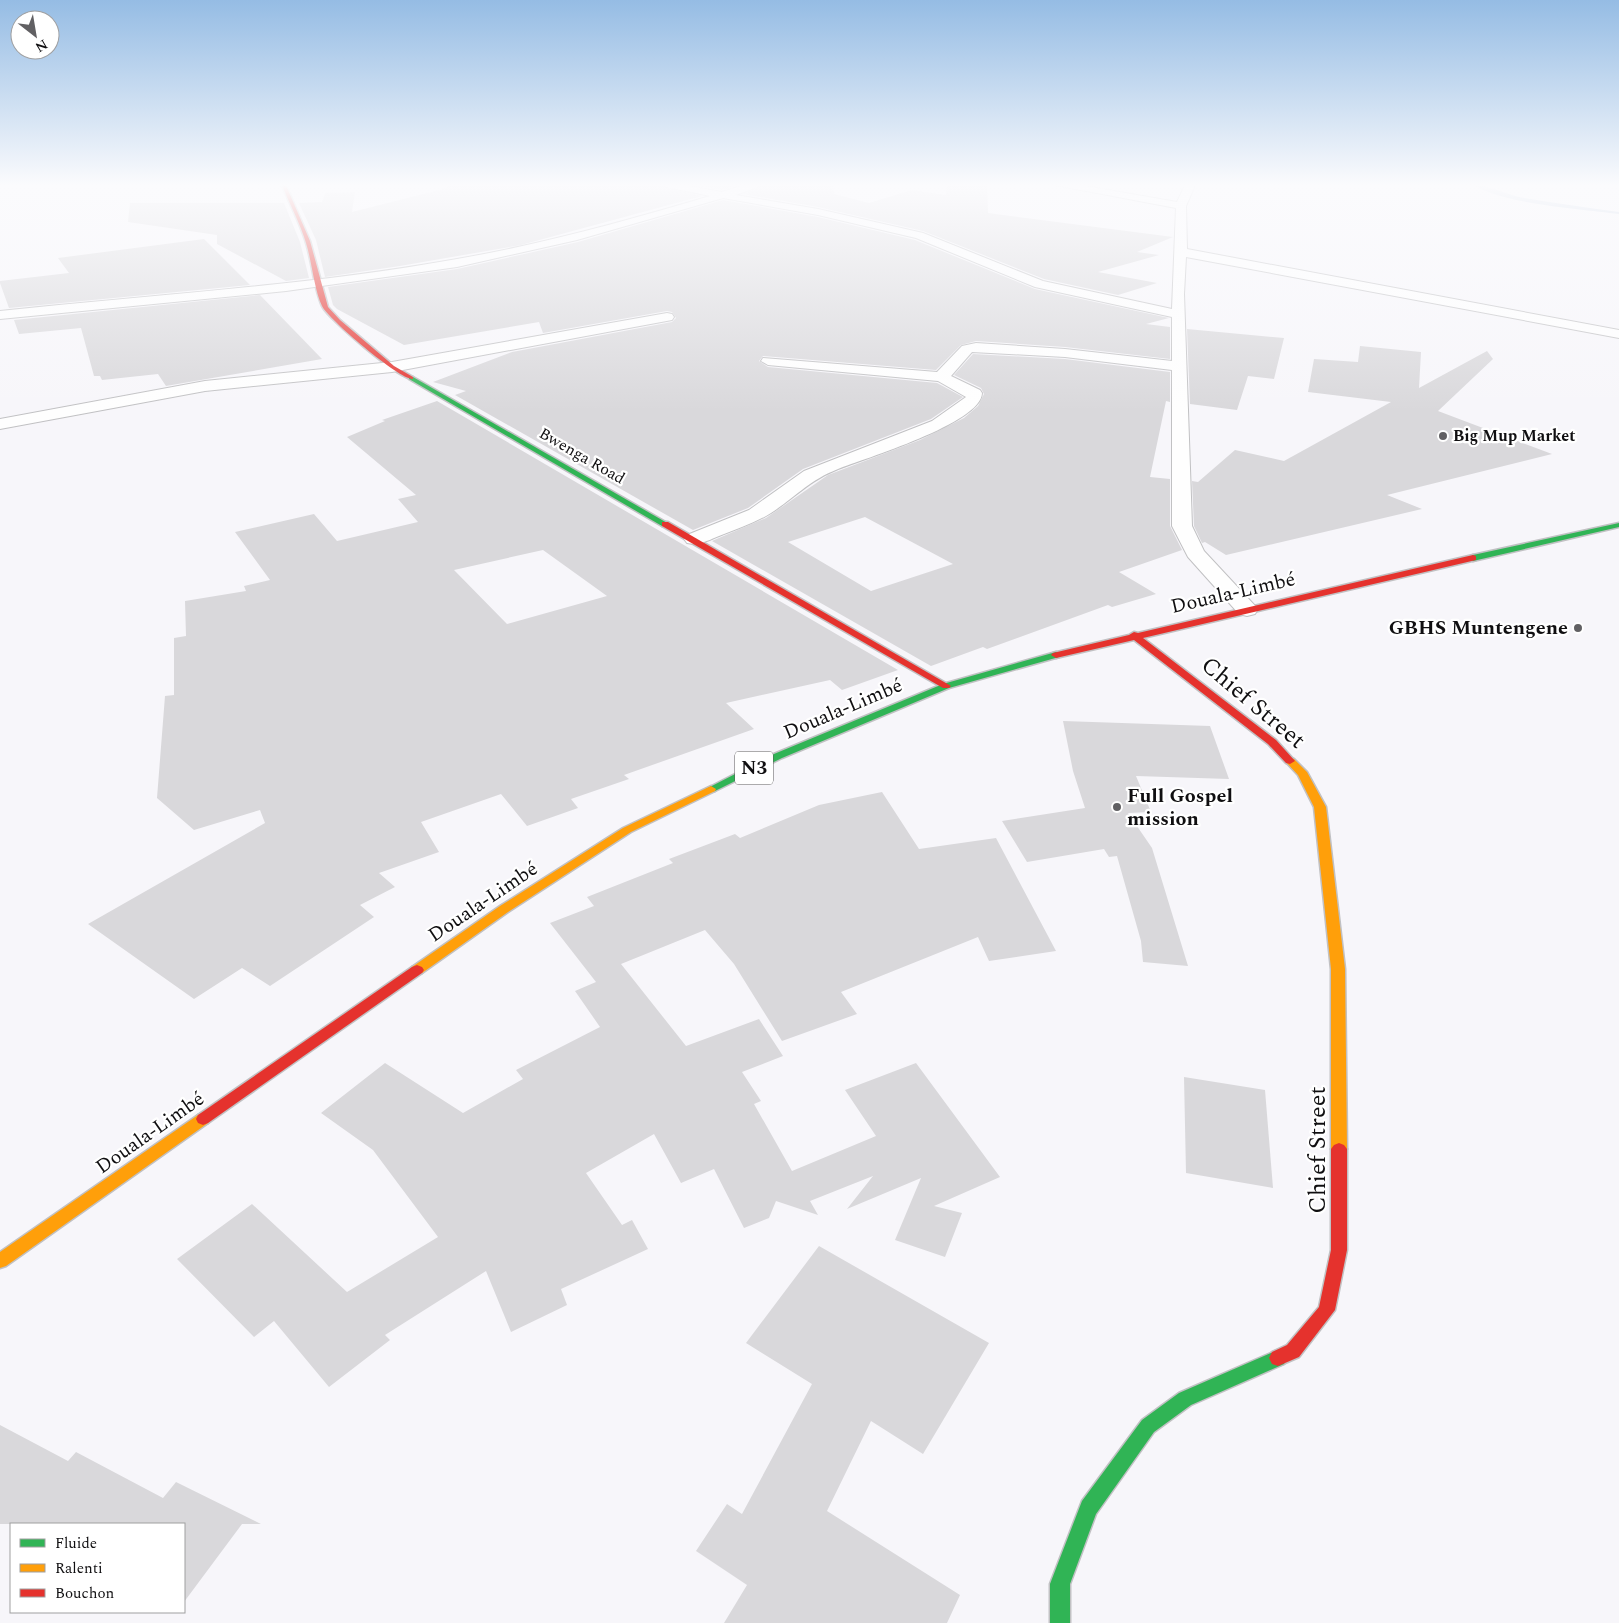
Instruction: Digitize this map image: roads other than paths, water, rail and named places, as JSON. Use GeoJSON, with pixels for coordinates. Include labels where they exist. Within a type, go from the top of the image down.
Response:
{"type":"FeatureCollection","features":[{"type":"Feature","properties":{"kind":"main road","name":"Bwenga Road"},"geometry":{"type":"LineString","coordinates":[[312,259],[317,283],[326,307],[338,322],[392,367],[694,539],[946,686]]}},
{"type":"Feature","properties":{"kind":"main road","name":"Douala-Limbé"},"geometry":{"type":"LineString","coordinates":[[0,1261],[504,909],[627,830],[778,756],[946,686],[1004,668],[1134,634],[1619,525]]}},
{"type":"Feature","properties":{"kind":"main road","name":"Chief Street"},"geometry":{"type":"LineString","coordinates":[[1060,1623],[1060,1584],[1088,1508],[1148,1426],[1185,1399],[1293,1350],[1327,1310],[1339,1250],[1338,969],[1320,807],[1303,774],[1272,742],[1134,634]]}},
{"type":"Feature","properties":{"kind":"street"},"geometry":{"type":"LineString","coordinates":[[0,315],[317,283],[476,259]]}},
{"type":"Feature","properties":{"kind":"street"},"geometry":{"type":"LineString","coordinates":[[980,259],[1039,284],[1178,314]]}},
{"type":"Feature","properties":{"kind":"street"},"geometry":{"type":"LineString","coordinates":[[1181,259],[1178,314],[1182,526],[1195,553],[1247,609]]}},
{"type":"Feature","properties":{"kind":"street"},"geometry":{"type":"LineString","coordinates":[[1217,259],[1619,334]]}},
{"type":"Feature","properties":{"kind":"street"},"geometry":{"type":"LineString","coordinates":[[0,424],[205,386],[392,367],[667,317]]}},
{"type":"Feature","properties":{"kind":"street"},"geometry":{"type":"LineString","coordinates":[[941,377],[967,349],[976,347],[1065,353],[1180,366]]}},
{"type":"Feature","properties":{"kind":"street"},"geometry":{"type":"LineString","coordinates":[[694,539],[730,526],[763,510],[794,485],[814,474],[940,422],[962,410],[974,398],[974,393],[941,377],[768,360]]}},
{"type":"Feature","properties":{"kind":"place","name":"Big Mup Market"},"geometry":{"type":"Point","coordinates":[1443,436]}},
{"type":"Feature","properties":{"kind":"place","name":"GBHS Muntengene"},"geometry":{"type":"Point","coordinates":[1578,628]}},
{"type":"Feature","properties":{"kind":"place","name":"Full Gospel mission"},"geometry":{"type":"Point","coordinates":[1117,807]}}]}
